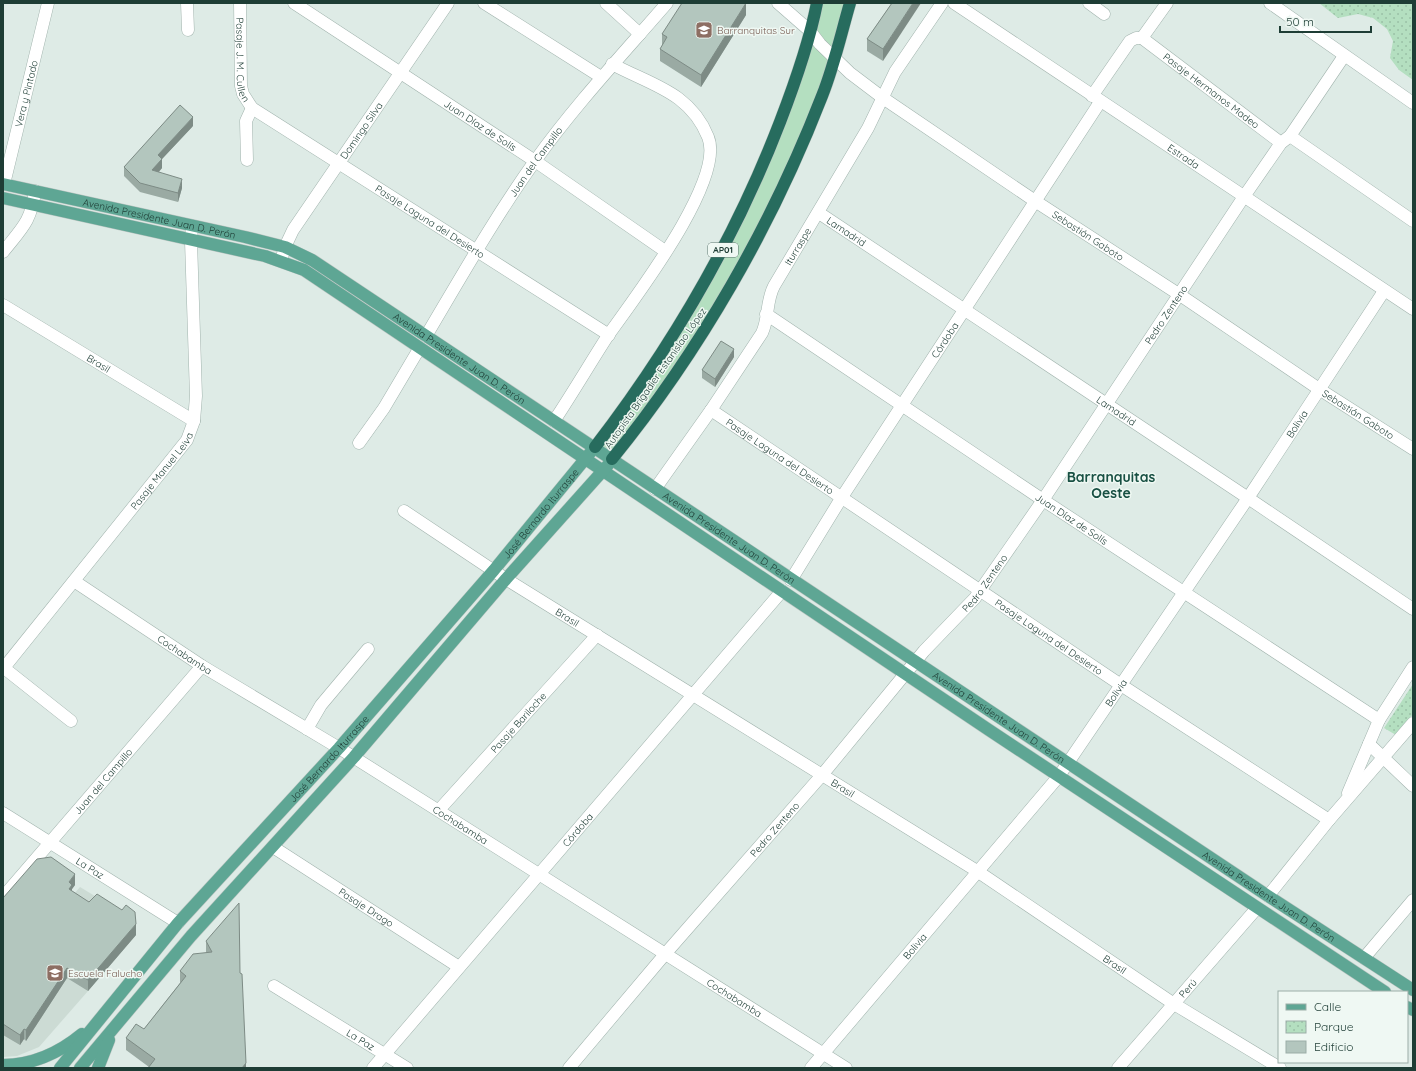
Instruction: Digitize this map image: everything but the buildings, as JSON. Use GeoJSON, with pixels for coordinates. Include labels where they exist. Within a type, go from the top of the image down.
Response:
{"type":"FeatureCollection","features":[{"type":"Feature","properties":{"kind":"highway","name":"Autopista Brigadier Estanislao López"},"geometry":{"type":"LineString","coordinates":[[595,447],[693,304],[721,254],[765,160],[801,64],[817,3]]}},
{"type":"Feature","properties":{"kind":"highway","name":"Autopista Brigadier Estanislao López"},"geometry":{"type":"LineString","coordinates":[[612,459],[680,366],[739,272],[769,215],[823,95],[850,3]]}},
{"type":"Feature","properties":{"kind":"main road","name":"Avenida Presidente Juan D. Perón"},"geometry":{"type":"LineString","coordinates":[[4,184],[285,247],[328,270],[595,447],[791,580],[917,661],[1268,896],[1413,990]]}},
{"type":"Feature","properties":{"kind":"main road","name":"Avenida Presidente Juan D. Perón"},"geometry":{"type":"LineString","coordinates":[[3,198],[191,241],[230,248],[281,261],[304,270],[318,278],[419,348],[906,674],[1383,991]]}},
{"type":"Feature","properties":{"kind":"main road","name":"José Bernardo Iturraspe"},"geometry":{"type":"LineString","coordinates":[[60,1068],[178,923],[339,748],[494,570],[595,447]]}},
{"type":"Feature","properties":{"kind":"main road","name":"José Bernardo Iturraspe"},"geometry":{"type":"LineString","coordinates":[[80,1068],[122,1016],[214,910],[273,848],[354,757],[506,579],[612,459]]}},
{"type":"Feature","properties":{"kind":"main road"},"geometry":{"type":"LineString","coordinates":[[3,1065],[36,1060],[62,1049],[83,1033],[113,1004]]}},
{"type":"Feature","properties":{"kind":"main road"},"geometry":{"type":"LineString","coordinates":[[98,1068],[108,1042],[122,1016]]}},
{"type":"Feature","properties":{"kind":"street","name":"Vera y Pintado"},"geometry":{"type":"LineString","coordinates":[[4,184],[48,3]]}},
{"type":"Feature","properties":{"kind":"street"},"geometry":{"type":"LineString","coordinates":[[187,3],[188,30]]}},
{"type":"Feature","properties":{"kind":"street","name":"Pasaje J. M. Cullen"},"geometry":{"type":"LineString","coordinates":[[240,3],[241,86],[243,94],[252,108],[246,121],[247,160]]}},
{"type":"Feature","properties":{"kind":"street","name":"Juan Díaz de Solís"},"geometry":{"type":"LineString","coordinates":[[294,3],[535,161],[665,251]]}},
{"type":"Feature","properties":{"kind":"street","name":"Domingo Silva"},"geometry":{"type":"LineString","coordinates":[[281,261],[285,247],[293,230],[448,3]]}},
{"type":"Feature","properties":{"kind":"street"},"geometry":{"type":"LineString","coordinates":[[484,3],[601,77]]}},
{"type":"Feature","properties":{"kind":"street"},"geometry":{"type":"LineString","coordinates":[[606,3],[640,34]]}},
{"type":"Feature","properties":{"kind":"street","name":"Juan del Campillo"},"geometry":{"type":"LineString","coordinates":[[426,336],[476,252],[535,161],[601,77],[667,3]]}},
{"type":"Feature","properties":{"kind":"street","name":"Sebastián Gaboto"},"geometry":{"type":"LineString","coordinates":[[778,3],[810,31],[820,44],[850,73],[883,98],[1319,389],[1413,449]]}},
{"type":"Feature","properties":{"kind":"street","name":"Iturraspe"},"geometry":{"type":"LineString","coordinates":[[655,489],[711,410],[762,333],[765,327],[770,294],[774,286],[819,213],[868,128],[895,72],[942,3]]}},
{"type":"Feature","properties":{"kind":"street","name":"Estrada"},"geometry":{"type":"LineString","coordinates":[[954,3],[1243,198],[1413,309]]}},
{"type":"Feature","properties":{"kind":"street"},"geometry":{"type":"LineString","coordinates":[[1089,3],[1104,14]]}},
{"type":"Feature","properties":{"kind":"street","name":"Córdoba"},"geometry":{"type":"LineString","coordinates":[[791,580],[842,497],[965,310],[1035,200],[1130,41],[1142,38],[1167,3]]}},
{"type":"Feature","properties":{"kind":"street"},"geometry":{"type":"LineString","coordinates":[[1270,3],[1413,103]]}},
{"type":"Feature","properties":{"kind":"street","name":"Pasaje Hermanos Madeo"},"geometry":{"type":"LineString","coordinates":[[1142,38],[1285,140],[1413,221]]}},
{"type":"Feature","properties":{"kind":"street","name":"Pedro Zenteno"},"geometry":{"type":"LineString","coordinates":[[569,1068],[666,953],[822,775],[917,661],[981,590],[1043,500],[1243,198],[1344,56]]}},
{"type":"Feature","properties":{"kind":"street"},"geometry":{"type":"LineString","coordinates":[[554,421],[689,214],[708,170],[711,144],[705,130],[688,106],[671,92],[612,64]]}},
{"type":"Feature","properties":{"kind":"street","name":"Pasaje Laguna del Desierto"},"geometry":{"type":"LineString","coordinates":[[252,108],[476,252],[609,335]]}},
{"type":"Feature","properties":{"kind":"street"},"geometry":{"type":"LineString","coordinates":[[3,252],[27,222],[33,205],[35,191]]}},
{"type":"Feature","properties":{"kind":"street","name":"Lamadrid"},"geometry":{"type":"LineString","coordinates":[[819,213],[1413,609]]}},
{"type":"Feature","properties":{"kind":"street","name":"Pasaje Manuel Leiva"},"geometry":{"type":"LineString","coordinates":[[4,668],[187,440],[194,421],[196,396],[191,241],[192,226]]}},
{"type":"Feature","properties":{"kind":"street","name":"Bolivia"},"geometry":{"type":"LineString","coordinates":[[811,1068],[1059,776],[1248,498],[1384,290]]}},
{"type":"Feature","properties":{"kind":"street","name":"Brasil"},"geometry":{"type":"LineString","coordinates":[[3,305],[194,421]]}},
{"type":"Feature","properties":{"kind":"street","name":"Juan Díaz de Solís"},"geometry":{"type":"LineString","coordinates":[[766,314],[1043,500],[1379,720]]}},
{"type":"Feature","properties":{"kind":"street"},"geometry":{"type":"LineString","coordinates":[[359,443],[384,408],[419,348]]}},
{"type":"Feature","properties":{"kind":"street","name":"Pasaje Laguna del Desierto"},"geometry":{"type":"LineString","coordinates":[[711,410],[1121,685],[1329,820]]}},
{"type":"Feature","properties":{"kind":"street","name":"Brasil"},"geometry":{"type":"LineString","coordinates":[[404,511],[506,579],[978,871],[1174,1004],[1280,1068]]}},
{"type":"Feature","properties":{"kind":"street","name":"Cochabamba"},"geometry":{"type":"LineString","coordinates":[[74,582],[202,666],[439,810],[846,1068]]}},
{"type":"Feature","properties":{"kind":"street","name":"Córdoba"},"geometry":{"type":"LineString","coordinates":[[373,1068],[782,591]]}},
{"type":"Feature","properties":{"kind":"street","name":"Pasaje Bariloche"},"geometry":{"type":"LineString","coordinates":[[439,810],[597,634]]}},
{"type":"Feature","properties":{"kind":"street"},"geometry":{"type":"LineString","coordinates":[[307,729],[321,704],[368,649]]}},
{"type":"Feature","properties":{"kind":"street","name":"Juan del Campillo"},"geometry":{"type":"LineString","coordinates":[[3,897],[202,666]]}},
{"type":"Feature","properties":{"kind":"street"},"geometry":{"type":"LineString","coordinates":[[1342,804],[1379,720],[1413,667]]}},
{"type":"Feature","properties":{"kind":"street"},"geometry":{"type":"LineString","coordinates":[[4,668],[71,721]]}},
{"type":"Feature","properties":{"kind":"street"},"geometry":{"type":"LineString","coordinates":[[1268,896],[1342,804],[1413,724]]}},
{"type":"Feature","properties":{"kind":"street"},"geometry":{"type":"LineString","coordinates":[[1369,744],[1413,786]]}},
{"type":"Feature","properties":{"kind":"street","name":"La Paz"},"geometry":{"type":"LineString","coordinates":[[3,813],[178,923]]}},
{"type":"Feature","properties":{"kind":"street","name":"Pasaje Drago"},"geometry":{"type":"LineString","coordinates":[[273,848],[459,967]]}},
{"type":"Feature","properties":{"kind":"street"},"geometry":{"type":"LineString","coordinates":[[1364,958],[1413,900]]}},
{"type":"Feature","properties":{"kind":"street","name":"Perú"},"geometry":{"type":"LineString","coordinates":[[1118,1068],[1257,908]]}},
{"type":"Feature","properties":{"kind":"street","name":"La Paz"},"geometry":{"type":"LineString","coordinates":[[274,986],[407,1068]]}},
{"type":"Feature","properties":{"kind":"shaded area","name":"Escuela Falucho"},"geometry":{"type":"Polygon","coordinates":[[[80,887],[126,915],[88,991],[39,1047],[17,1056],[3,1057],[3,978],[80,887]]]}},
{"type":"Feature","properties":{"kind":"green space"},"geometry":{"type":"Polygon","coordinates":[[[817,3],[850,3],[834,58],[739,272],[612,459],[595,447],[661,353],[745,205],[817,3]]]}},
{"type":"Feature","properties":{"kind":"green space"},"geometry":{"type":"Polygon","coordinates":[[[1319,3],[1413,3],[1413,80],[1399,70],[1390,58],[1393,41],[1387,29],[1373,18],[1358,14],[1338,18],[1319,3]]]}},
{"type":"Feature","properties":{"kind":"green space"},"geometry":{"type":"Polygon","coordinates":[[[1413,684],[1413,714],[1396,735],[1384,728],[1413,684]]]}},
{"type":"Feature","properties":{"kind":"place","name":"Barranquitas Sur"},"geometry":{"type":"Point","coordinates":[704,30]}},
{"type":"Feature","properties":{"kind":"place","name":"Escuela Falucho"},"geometry":{"type":"Point","coordinates":[55,973]}},
{"type":"Feature","properties":{"kind":"district","name":"Barranquitas Oeste"},"geometry":{"type":"Point","coordinates":[1111,486]}}]}
